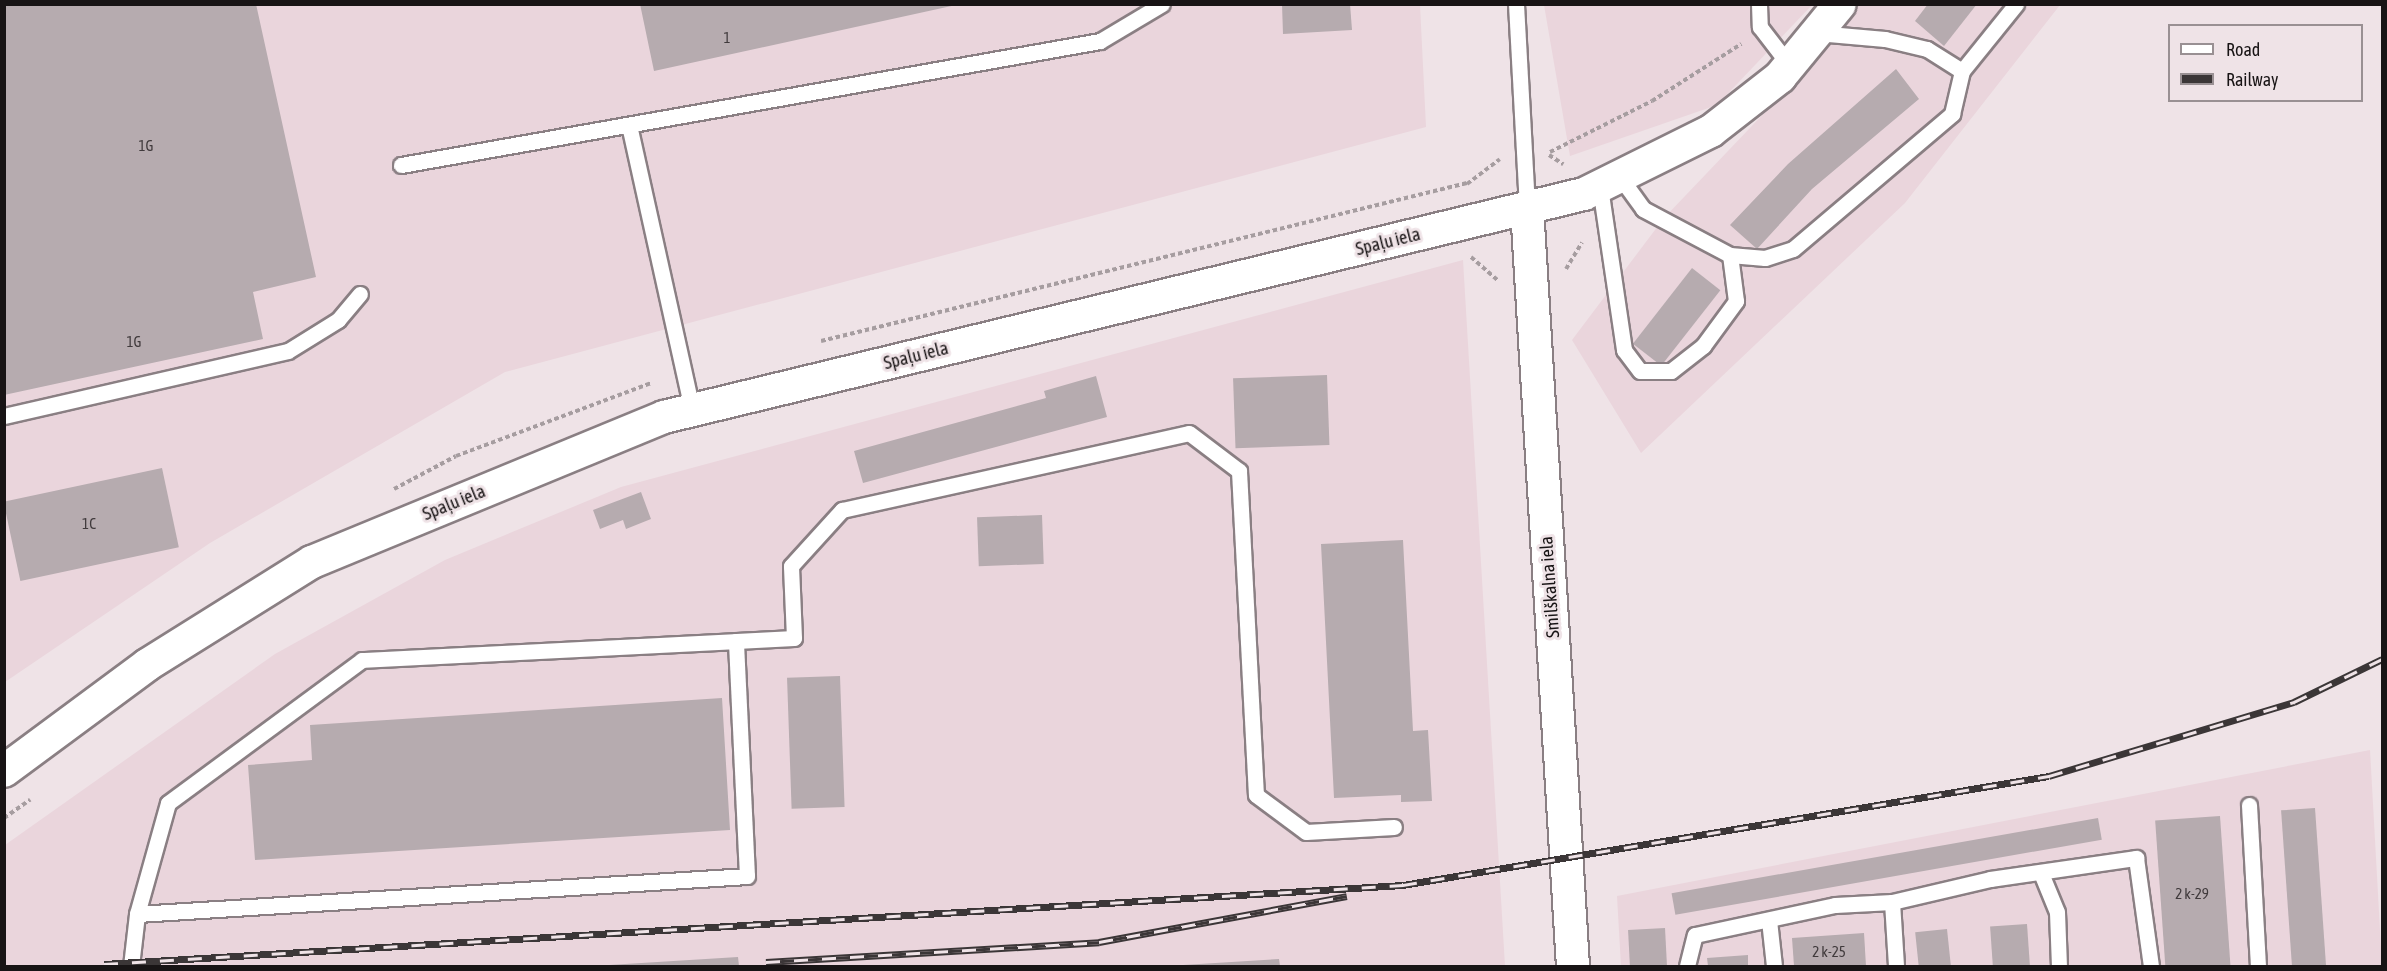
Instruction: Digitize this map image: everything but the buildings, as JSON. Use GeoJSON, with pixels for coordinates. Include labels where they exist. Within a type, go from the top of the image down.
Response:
{"type":"FeatureCollection","features":[{"type":"Feature","properties":{"kind":"street","name":"Spaļu iela"},"geometry":{"type":"LineString","coordinates":[[4,771],[147,665],[312,562],[692,410],[1527,208],[1610,182],[1711,131],[1790,66],[1840,4]]}},
{"type":"Feature","properties":{"kind":"street","name":"Smilškalna iela"},"geometry":{"type":"LineString","coordinates":[[1527,208],[1573,966]]}},
{"type":"Feature","properties":{"kind":"lane"},"geometry":{"type":"LineString","coordinates":[[401,165],[1100,41],[1162,4]]}},
{"type":"Feature","properties":{"kind":"lane"},"geometry":{"type":"LineString","coordinates":[[1516,4],[1527,208]]}},
{"type":"Feature","properties":{"kind":"lane"},"geometry":{"type":"LineString","coordinates":[[1759,4],[1760,27],[1790,66]]}},
{"type":"Feature","properties":{"kind":"lane"},"geometry":{"type":"LineString","coordinates":[[1610,182],[1643,209],[1730,255],[1765,258],[1793,249],[1952,114],[1962,71],[2016,4]]}},
{"type":"Feature","properties":{"kind":"lane"},"geometry":{"type":"LineString","coordinates":[[1817,33],[1885,39],[1927,49],[1962,71]]}},
{"type":"Feature","properties":{"kind":"lane"},"geometry":{"type":"LineString","coordinates":[[629,125],[692,410]]}},
{"type":"Feature","properties":{"kind":"lane"},"geometry":{"type":"LineString","coordinates":[[1610,182],[1624,350],[1640,372],[1671,371],[1703,346],[1736,301],[1730,255]]}},
{"type":"Feature","properties":{"kind":"lane"},"geometry":{"type":"LineString","coordinates":[[4,416],[288,351],[338,320],[360,294]]}},
{"type":"Feature","properties":{"kind":"lane"},"geometry":{"type":"LineString","coordinates":[[131,966],[137,914],[168,803],[362,660],[794,638],[790,566],[842,510],[1189,433],[1239,471],[1256,795],[1306,832],[1394,827]]}},
{"type":"Feature","properties":{"kind":"lane"},"geometry":{"type":"LineString","coordinates":[[137,914],[747,876],[736,641]]}},
{"type":"Feature","properties":{"kind":"lane"},"geometry":{"type":"LineString","coordinates":[[2249,805],[2258,966]]}},
{"type":"Feature","properties":{"kind":"lane"},"geometry":{"type":"LineString","coordinates":[[1687,966],[1695,935],[1835,905],[1892,902],[2041,873],[2136,858],[2151,966]]}},
{"type":"Feature","properties":{"kind":"lane"},"geometry":{"type":"LineString","coordinates":[[2041,873],[2057,912],[2059,966]]}},
{"type":"Feature","properties":{"kind":"lane"},"geometry":{"type":"LineString","coordinates":[[1892,902],[1896,966]]}},
{"type":"Feature","properties":{"kind":"lane"},"geometry":{"type":"LineString","coordinates":[[1769,920],[1774,966]]}},
{"type":"Feature","properties":{"kind":"path"},"geometry":{"type":"LineString","coordinates":[[1546,153],[1652,101],[1726,56],[1760,27]]}},
{"type":"Feature","properties":{"kind":"path"},"geometry":{"type":"LineString","coordinates":[[4,818],[30,800]]}},
{"type":"Feature","properties":{"kind":"shaded area"},"geometry":{"type":"Polygon","coordinates":[[[5,5],[1420,5],[1426,127],[505,372],[210,543],[5,682],[5,5]]]}},
{"type":"Feature","properties":{"kind":"shaded area"},"geometry":{"type":"Polygon","coordinates":[[[1544,5],[1812,5],[1717,105],[1570,156],[1544,5]]]}},
{"type":"Feature","properties":{"kind":"shaded area"},"geometry":{"type":"Polygon","coordinates":[[[1856,5],[2060,5],[1905,203],[1641,453],[1572,340],[1664,218],[1834,40],[1856,5]]]}},
{"type":"Feature","properties":{"kind":"shaded area"},"geometry":{"type":"Polygon","coordinates":[[[1463,260],[1505,966],[5,966],[5,845],[275,654],[445,560],[621,487],[1463,260]]]}},
{"type":"Feature","properties":{"kind":"shaded area"},"geometry":{"type":"Polygon","coordinates":[[[2370,750],[2382,966],[1621,966],[1617,896],[2370,750]]]}},
{"type":"Feature","properties":{"kind":"railway"},"geometry":{"type":"LineString","coordinates":[[104,964],[1403,885],[2049,776],[2294,702],[2382,659]]}},
{"type":"Feature","properties":{"kind":"railway"},"geometry":{"type":"LineString","coordinates":[[766,962],[1099,942],[1347,896]]}}]}
